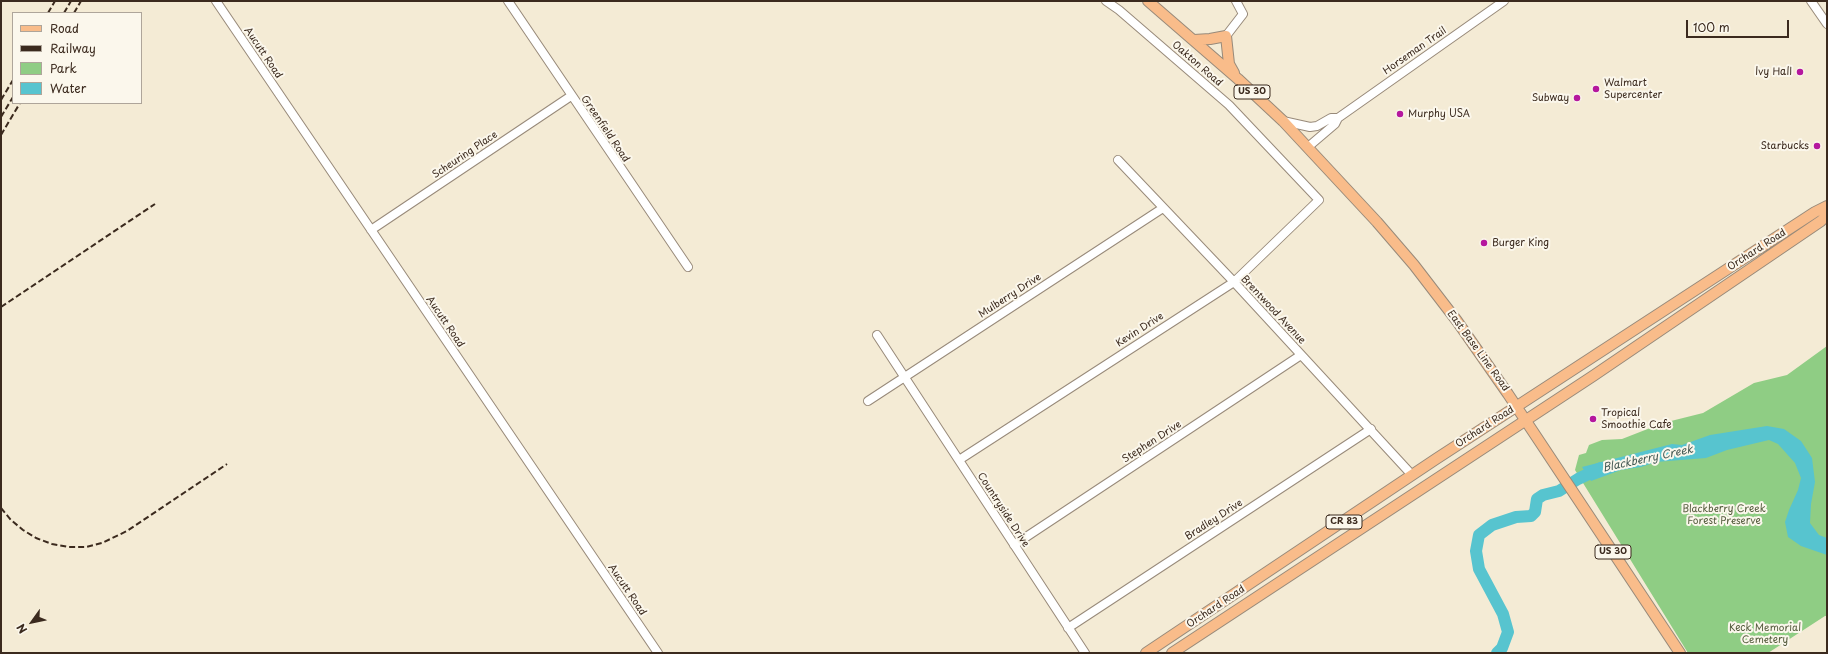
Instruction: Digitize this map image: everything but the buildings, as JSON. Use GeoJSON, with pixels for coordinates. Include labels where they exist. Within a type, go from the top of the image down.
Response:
{"type":"FeatureCollection","features":[{"type":"Feature","properties":{"kind":"main road","name":"US 30"},"geometry":{"type":"LineString","coordinates":[[1148,1],[1238,79],[1283,121],[1308,147]]}},
{"type":"Feature","properties":{"kind":"main road"},"geometry":{"type":"LineString","coordinates":[[1194,40],[1226,36],[1229,64],[1238,79]]}},
{"type":"Feature","properties":{"kind":"main road","name":"East Base Line Road"},"geometry":{"type":"LineString","coordinates":[[1308,147],[1377,222],[1414,265],[1457,321],[1527,420],[1680,653]]}},
{"type":"Feature","properties":{"kind":"main road","name":"Orchard Road"},"geometry":{"type":"LineString","coordinates":[[1146,653],[1500,417],[1815,212],[1827,206]]}},
{"type":"Feature","properties":{"kind":"main road","name":"Orchard Road"},"geometry":{"type":"LineString","coordinates":[[1172,653],[1527,420],[1821,221],[1827,215]]}},
{"type":"Feature","properties":{"kind":"street","name":"Aucutt Road"},"geometry":{"type":"LineString","coordinates":[[216,1],[658,653]]}},
{"type":"Feature","properties":{"kind":"street","name":"Greenfield Road"},"geometry":{"type":"LineString","coordinates":[[508,1],[688,267]]}},
{"type":"Feature","properties":{"kind":"street","name":"Oakton Road"},"geometry":{"type":"LineString","coordinates":[[1106,1],[1119,10],[1229,105],[1320,200]]}},
{"type":"Feature","properties":{"kind":"street"},"geometry":{"type":"LineString","coordinates":[[1226,36],[1243,14],[1236,1]]}},
{"type":"Feature","properties":{"kind":"street","name":"Horseman Trail"},"geometry":{"type":"LineString","coordinates":[[1308,147],[1335,124],[1338,118],[1504,1]]}},
{"type":"Feature","properties":{"kind":"street"},"geometry":{"type":"LineString","coordinates":[[1811,1],[1827,24]]}},
{"type":"Feature","properties":{"kind":"street","name":"Scheuring Place"},"geometry":{"type":"LineString","coordinates":[[371,230],[571,96]]}},
{"type":"Feature","properties":{"kind":"street","name":"Horseman Trail"},"geometry":{"type":"LineString","coordinates":[[1283,121],[1310,127],[1317,126],[1331,118],[1338,118]]}},
{"type":"Feature","properties":{"kind":"street","name":"Brentwood Avenue"},"geometry":{"type":"LineString","coordinates":[[1118,160],[1234,282],[1412,475]]}},
{"type":"Feature","properties":{"kind":"street","name":"Kevin Drive"},"geometry":{"type":"LineString","coordinates":[[959,460],[1234,282],[1320,200]]}},
{"type":"Feature","properties":{"kind":"street","name":"Mulberry Drive"},"geometry":{"type":"LineString","coordinates":[[868,401],[1163,208]]}},
{"type":"Feature","properties":{"kind":"street","name":"Countryside Drive"},"geometry":{"type":"LineString","coordinates":[[878,335],[1085,653]]}},
{"type":"Feature","properties":{"kind":"street","name":"Stephen Drive"},"geometry":{"type":"LineString","coordinates":[[1014,545],[1301,355]]}},
{"type":"Feature","properties":{"kind":"street","name":"Bradley Drive"},"geometry":{"type":"LineString","coordinates":[[1068,628],[1371,429]]}},
{"type":"Feature","properties":{"kind":"green space","name":"Blackberry Creek Forest Preserve"},"geometry":{"type":"Polygon","coordinates":[[[1827,346],[1827,616],[1768,653],[1688,653],[1575,470],[1579,455],[1586,453],[1589,445],[1602,440],[1622,439],[1663,423],[1703,413],[1754,383],[1787,375],[1827,346]]]}},
{"type":"Feature","properties":{"kind":"water"},"geometry":{"type":"Polygon","coordinates":[[[1767,426],[1784,429],[1801,441],[1812,458],[1815,482],[1811,504],[1810,523],[1819,535],[1827,538],[1827,555],[1801,546],[1788,537],[1785,522],[1798,490],[1801,478],[1795,463],[1778,444],[1769,440],[1727,450],[1706,458],[1656,462],[1641,467],[1621,470],[1591,481],[1582,467],[1672,444],[1682,445],[1710,435],[1767,426]]]}},
{"type":"Feature","properties":{"kind":"waterway","name":"Blackberry Creek"},"geometry":{"type":"LineString","coordinates":[[1497,653],[1502,648],[1508,632],[1503,614],[1479,569],[1476,551],[1479,535],[1492,525],[1516,517],[1531,516],[1535,512],[1537,499],[1543,495],[1559,491],[1578,479],[1601,468]]}},
{"type":"Feature","properties":{"kind":"railway"},"geometry":{"type":"LineString","coordinates":[[49,12],[55,1]]}},
{"type":"Feature","properties":{"kind":"railway"},"geometry":{"type":"LineString","coordinates":[[65,12],[71,1]]}},
{"type":"Feature","properties":{"kind":"railway"},"geometry":{"type":"LineString","coordinates":[[75,12],[81,1]]}},
{"type":"Feature","properties":{"kind":"railway"},"geometry":{"type":"LineString","coordinates":[[1,100],[12,82]]}},
{"type":"Feature","properties":{"kind":"railway"},"geometry":{"type":"LineString","coordinates":[[1,117],[12,99]]}},
{"type":"Feature","properties":{"kind":"railway"},"geometry":{"type":"LineString","coordinates":[[1,135],[19,104]]}},
{"type":"Feature","properties":{"kind":"railway"},"geometry":{"type":"LineString","coordinates":[[1,307],[155,204]]}},
{"type":"Feature","properties":{"kind":"railway"},"geometry":{"type":"LineString","coordinates":[[1,508],[11,520],[36,538],[52,544],[69,547],[86,547],[102,543],[127,531],[227,464]]}},
{"type":"Feature","properties":{"kind":"place","name":"Ivy Hall"},"geometry":{"type":"Point","coordinates":[1800,72]}},
{"type":"Feature","properties":{"kind":"place","name":"Walmart Supercenter"},"geometry":{"type":"Point","coordinates":[1596,89]}},
{"type":"Feature","properties":{"kind":"place","name":"Subway"},"geometry":{"type":"Point","coordinates":[1577,98]}},
{"type":"Feature","properties":{"kind":"place","name":"Murphy USA"},"geometry":{"type":"Point","coordinates":[1400,114]}},
{"type":"Feature","properties":{"kind":"place","name":"Starbucks"},"geometry":{"type":"Point","coordinates":[1817,146]}},
{"type":"Feature","properties":{"kind":"place","name":"Burger King"},"geometry":{"type":"Point","coordinates":[1484,243]}},
{"type":"Feature","properties":{"kind":"place","name":"Tropical Smoothie Cafe"},"geometry":{"type":"Point","coordinates":[1593,419]}},
{"type":"Feature","properties":{"kind":"park label","name":"Keck Memorial Cemetery"},"geometry":{"type":"Point","coordinates":[1765,634]}}]}
